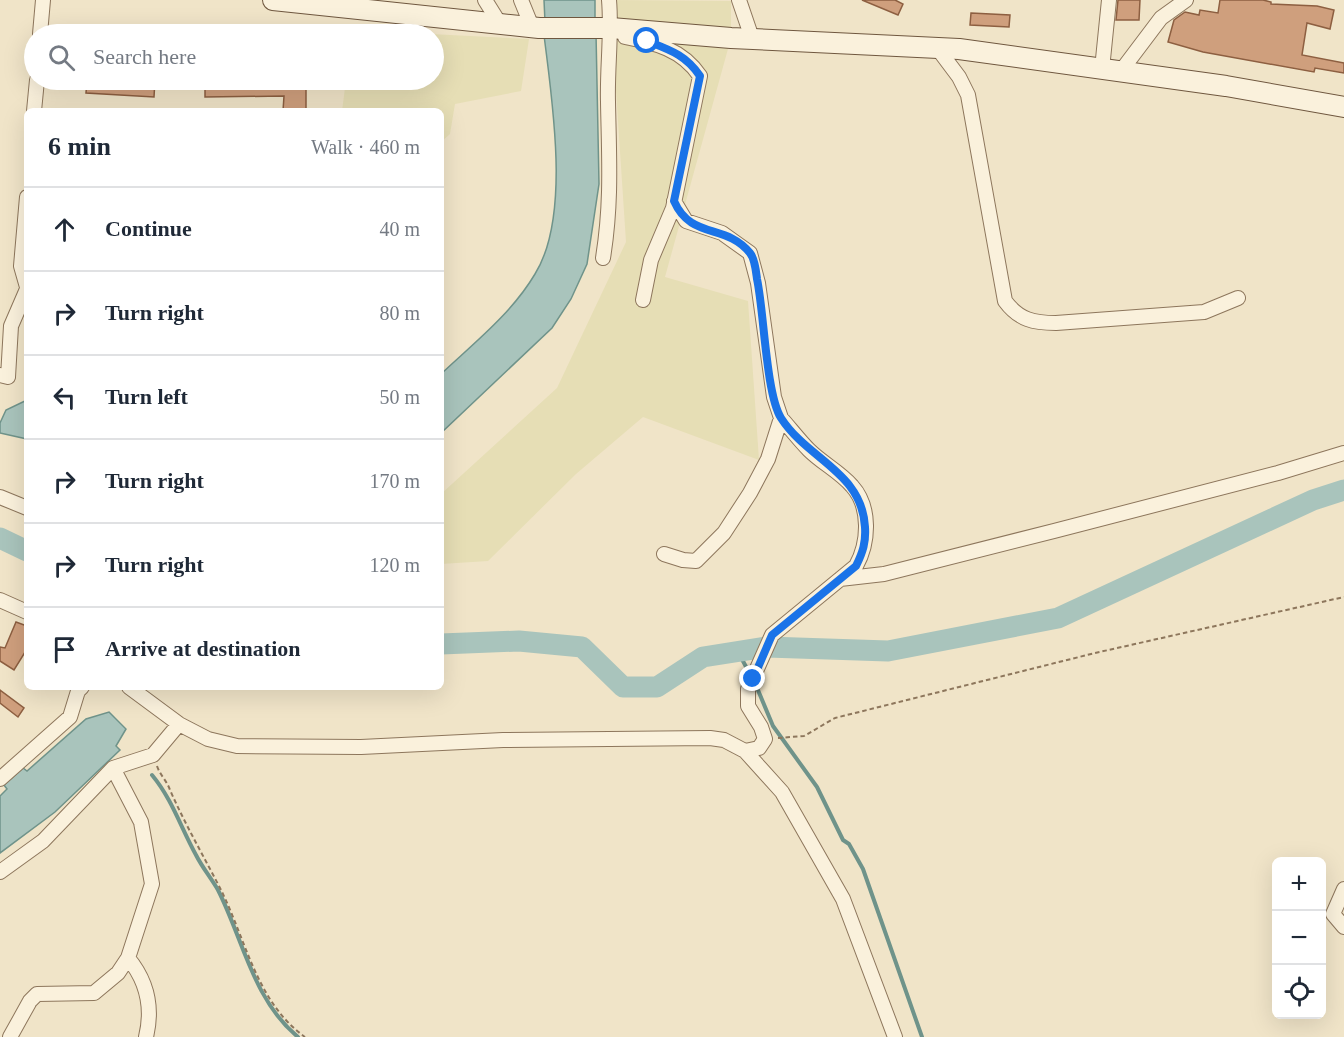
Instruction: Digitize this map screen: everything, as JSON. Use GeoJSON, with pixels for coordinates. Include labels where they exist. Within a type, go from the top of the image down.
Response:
{"type":"FeatureCollection","features":[{"type":"Feature","properties":{"kind":"main road"},"geometry":{"type":"LineString","coordinates":[[273,0],[536,28],[609,30],[938,49],[1226,86],[1344,107]]}},
{"type":"Feature","properties":{"kind":"street"},"geometry":{"type":"LineString","coordinates":[[41,24],[43,0]]}},
{"type":"Feature","properties":{"kind":"street"},"geometry":{"type":"LineString","coordinates":[[485,0],[500,24]]}},
{"type":"Feature","properties":{"kind":"street"},"geometry":{"type":"LineString","coordinates":[[521,0],[536,28]]}},
{"type":"Feature","properties":{"kind":"street"},"geometry":{"type":"LineString","coordinates":[[603,258],[611,191],[608,101],[609,0]]}},
{"type":"Feature","properties":{"kind":"street"},"geometry":{"type":"LineString","coordinates":[[739,0],[752,38]]}},
{"type":"Feature","properties":{"kind":"street"},"geometry":{"type":"LineString","coordinates":[[1109,0],[1112,70]]}},
{"type":"Feature","properties":{"kind":"street"},"geometry":{"type":"LineString","coordinates":[[1112,70],[1161,18],[1186,0]]}},
{"type":"Feature","properties":{"kind":"street"},"geometry":{"type":"LineString","coordinates":[[609,30],[678,52],[691,62],[700,76],[674,201],[651,260],[643,300]]}},
{"type":"Feature","properties":{"kind":"street"},"geometry":{"type":"LineString","coordinates":[[938,49],[959,77],[968,95],[1005,301],[1013,313],[1033,323],[1056,323],[1204,312],[1238,298]]}},
{"type":"Feature","properties":{"kind":"street"},"geometry":{"type":"LineString","coordinates":[[34,108],[36,90]]}},
{"type":"Feature","properties":{"kind":"street"},"geometry":{"type":"LineString","coordinates":[[674,201],[686,221],[722,233],[750,253],[758,283],[774,397],[781,418],[810,451],[846,480],[859,496],[865,516],[863,552],[856,566],[772,635],[748,689],[748,706],[761,727],[765,739],[759,748],[745,751]]}},
{"type":"Feature","properties":{"kind":"street"},"geometry":{"type":"LineString","coordinates":[[24,232],[21,266],[24,277]]}},
{"type":"Feature","properties":{"kind":"street"},"geometry":{"type":"LineString","coordinates":[[0,375],[8,377],[11,326],[24,295]]}},
{"type":"Feature","properties":{"kind":"street"},"geometry":{"type":"LineString","coordinates":[[664,554],[682,561],[696,561],[724,533],[750,493],[768,459],[781,418]]}},
{"type":"Feature","properties":{"kind":"street"},"geometry":{"type":"LineString","coordinates":[[840,579],[884,574],[1256,479],[1344,453]]}},
{"type":"Feature","properties":{"kind":"street"},"geometry":{"type":"LineString","coordinates":[[0,497],[24,507]]}},
{"type":"Feature","properties":{"kind":"street"},"geometry":{"type":"LineString","coordinates":[[0,600],[24,611]]}},
{"type":"Feature","properties":{"kind":"street"},"geometry":{"type":"LineString","coordinates":[[0,779],[70,717],[79,690]]}},
{"type":"Feature","properties":{"kind":"street"},"geometry":{"type":"LineString","coordinates":[[133,690],[179,724],[220,742],[279,748],[362,747],[503,740],[710,738],[724,740],[745,751],[782,792],[843,898],[895,1037]]}},
{"type":"Feature","properties":{"kind":"street"},"geometry":{"type":"LineString","coordinates":[[0,872],[43,841],[113,768],[153,756],[179,724]]}},
{"type":"Feature","properties":{"kind":"street"},"geometry":{"type":"LineString","coordinates":[[10,1037],[30,1001],[37,994],[94,993],[118,973],[128,958],[152,884],[141,822],[113,768]]}},
{"type":"Feature","properties":{"kind":"street"},"geometry":{"type":"LineString","coordinates":[[1344,889],[1333,914],[1344,927]]}},
{"type":"Feature","properties":{"kind":"street"},"geometry":{"type":"LineString","coordinates":[[128,958],[142,980],[147,994],[150,1020],[146,1037]]}},
{"type":"Feature","properties":{"kind":"path"},"geometry":{"type":"LineString","coordinates":[[775,738],[804,736],[835,718],[1084,656],[1344,597]]}},
{"type":"Feature","properties":{"kind":"path"},"geometry":{"type":"LineString","coordinates":[[153,756],[186,829],[221,892],[263,989],[279,1012],[305,1037]]}},
{"type":"Feature","properties":{"kind":"shaded area"},"geometry":{"type":"Polygon","coordinates":[[[610,0],[731,1],[731,38],[665,277],[748,301],[759,460],[643,417],[576,474],[488,561],[444,564],[444,491],[557,388],[626,242],[610,0]]]}},
{"type":"Feature","properties":{"kind":"shaded area"},"geometry":{"type":"Polygon","coordinates":[[[444,35],[529,39],[521,91],[455,104],[450,134],[444,139],[444,108],[342,108],[345,90],[444,90],[444,35]]]}},
{"type":"Feature","properties":{"kind":"water"},"geometry":{"type":"Polygon","coordinates":[[[544,0],[595,0],[595,21],[545,22],[544,0]]]}},
{"type":"Feature","properties":{"kind":"water"},"geometry":{"type":"Polygon","coordinates":[[[596,33],[599,184],[587,264],[571,299],[552,328],[444,430],[444,371],[492,327],[515,302],[535,274],[546,250],[553,221],[556,158],[544,35],[596,33]]]}},
{"type":"Feature","properties":{"kind":"water"},"geometry":{"type":"Polygon","coordinates":[[[24,401],[24,438],[0,433],[0,423],[6,410],[24,401]]]}},
{"type":"Feature","properties":{"kind":"water"},"geometry":{"type":"Polygon","coordinates":[[[109,712],[126,729],[116,746],[120,750],[55,812],[0,853],[0,796],[7,789],[4,785],[23,768],[27,771],[86,719],[109,712]]]}},
{"type":"Feature","properties":{"kind":"building"},"geometry":{"type":"Polygon","coordinates":[[[862,0],[895,0],[903,4],[898,15],[862,0]]]}},
{"type":"Feature","properties":{"kind":"building"},"geometry":{"type":"Polygon","coordinates":[[[1118,0],[1140,0],[1139,20],[1116,20],[1118,0]]]}},
{"type":"Feature","properties":{"kind":"building"},"geometry":{"type":"Polygon","coordinates":[[[1220,0],[1263,0],[1271,4],[1317,6],[1334,10],[1330,29],[1307,23],[1302,55],[1344,63],[1344,73],[1315,68],[1314,72],[1203,52],[1168,42],[1174,20],[1185,12],[1199,15],[1200,10],[1218,13],[1220,0]]]}},
{"type":"Feature","properties":{"kind":"building"},"geometry":{"type":"Polygon","coordinates":[[[971,13],[1010,15],[1009,27],[970,25],[971,13]]]}},
{"type":"Feature","properties":{"kind":"building"},"geometry":{"type":"Polygon","coordinates":[[[86,90],[154,90],[154,97],[86,93],[86,90]]]}},
{"type":"Feature","properties":{"kind":"building"},"geometry":{"type":"Polygon","coordinates":[[[205,90],[306,90],[306,108],[283,108],[284,96],[205,97],[205,90]]]}},
{"type":"Feature","properties":{"kind":"building"},"geometry":{"type":"Polygon","coordinates":[[[16,622],[24,625],[24,654],[14,670],[0,661],[0,647],[5,648],[16,622]]]}},
{"type":"Feature","properties":{"kind":"building"},"geometry":{"type":"Polygon","coordinates":[[[0,690],[24,708],[18,717],[0,703],[0,690]]]}},
{"type":"Feature","properties":{"kind":"waterway"},"geometry":{"type":"LineString","coordinates":[[444,644],[519,641],[582,647],[623,687],[657,687],[703,657],[767,647],[888,651],[1058,618],[1313,500],[1344,490]]}},
{"type":"Feature","properties":{"kind":"waterway"},"geometry":{"type":"LineString","coordinates":[[0,538],[24,550]]}},
{"type":"Feature","properties":{"kind":"waterway"},"geometry":{"type":"LineString","coordinates":[[738,652],[750,674]]}},
{"type":"Feature","properties":{"kind":"waterway"},"geometry":{"type":"LineString","coordinates":[[755,683],[773,726],[817,787],[843,840],[849,844],[863,869],[922,1037]]}},
{"type":"Feature","properties":{"kind":"waterway"},"geometry":{"type":"LineString","coordinates":[[152,775],[171,804],[198,859],[218,890],[251,968],[270,1005],[298,1037]]}},
{"type":"Feature","properties":{"kind":"route"},"geometry":{"type":"LineString","coordinates":[[647,41],[678,52],[691,62],[700,76],[674,201],[679,212],[686,221],[722,233],[750,253],[754,261],[758,283],[774,397],[781,418],[810,451],[854,487],[865,516],[866,540],[856,566],[772,635],[753,679]]}}]}
